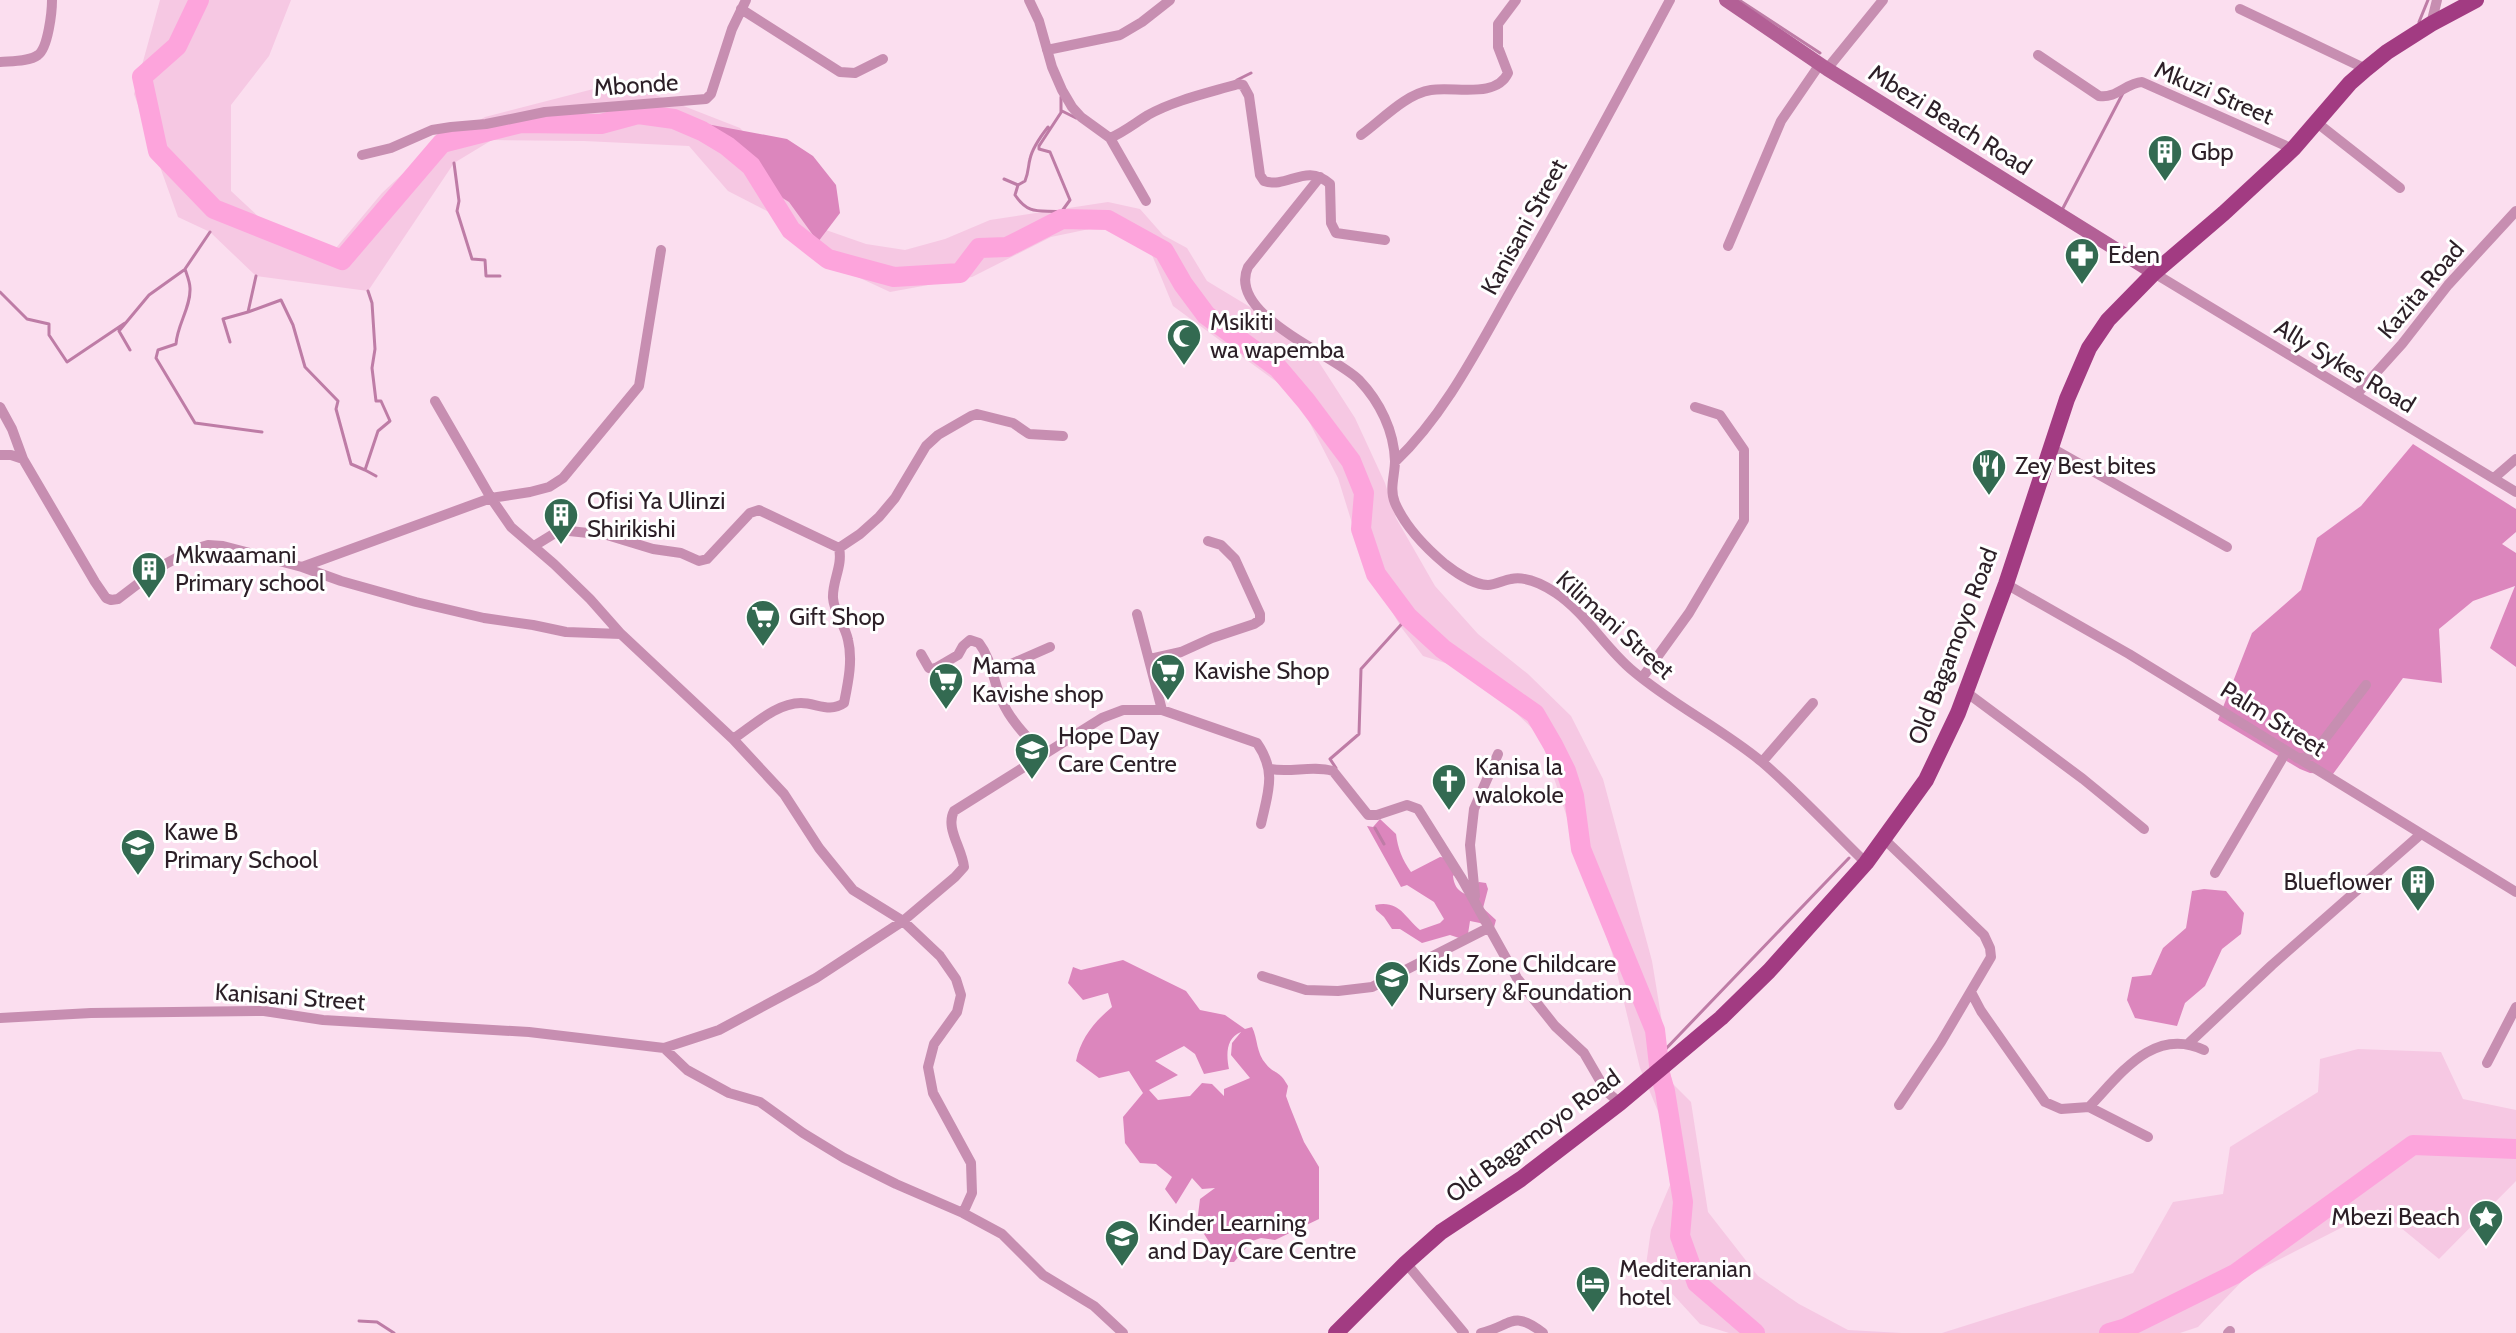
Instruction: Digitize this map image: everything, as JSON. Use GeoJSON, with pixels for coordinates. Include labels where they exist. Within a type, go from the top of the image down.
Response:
{"type":"FeatureCollection","features":[{"type":"Feature","properties":{"kind":"main road","name":"Mbezi Beach Road"},"geometry":{"type":"LineString","coordinates":[[1726,0],[1824,67],[2154,273]]}},
{"type":"Feature","properties":{"kind":"main road","name":"Old Bagamoyo Road"},"geometry":{"type":"LineString","coordinates":[[1336,1333],[1441,1232],[1521,1179],[1620,1103],[1721,1018],[1769,971],[1866,863],[1926,780],[1966,692],[2006,584],[2050,447],[2089,348],[2114,312],[2293,149],[2366,69],[2431,24],[2476,0]]}},
{"type":"Feature","properties":{"kind":"street"},"geometry":{"type":"LineString","coordinates":[[0,62],[26,59],[41,53],[52,16],[52,0]]}},
{"type":"Feature","properties":{"kind":"street"},"geometry":{"type":"LineString","coordinates":[[1029,0],[1057,78],[1072,107],[1110,138],[1146,201]]}},
{"type":"Feature","properties":{"kind":"street"},"geometry":{"type":"LineString","coordinates":[[1047,50],[1120,35],[1170,0]]}},
{"type":"Feature","properties":{"kind":"street"},"geometry":{"type":"LineString","coordinates":[[1361,135],[1417,93],[1433,89],[1492,87],[1504,82],[1508,73],[1498,47],[1498,24],[1516,0]]}},
{"type":"Feature","properties":{"kind":"street","name":"Kanisani Street"},"geometry":{"type":"LineString","coordinates":[[1395,462],[1416,442],[1467,368],[1670,0]]}},
{"type":"Feature","properties":{"kind":"street"},"geometry":{"type":"LineString","coordinates":[[1728,246],[1781,121],[1883,0]]}},
{"type":"Feature","properties":{"kind":"street"},"geometry":{"type":"LineString","coordinates":[[2431,24],[2437,0]]}},
{"type":"Feature","properties":{"kind":"street"},"geometry":{"type":"LineString","coordinates":[[744,5],[840,72],[855,73],[883,59]]}},
{"type":"Feature","properties":{"kind":"street","name":"Mbonde"},"geometry":{"type":"LineString","coordinates":[[362,155],[391,148],[432,130],[461,125],[486,124],[545,112],[706,99],[711,94],[727,43],[744,5]]}},
{"type":"Feature","properties":{"kind":"street"},"geometry":{"type":"LineString","coordinates":[[2240,9],[2366,69]]}},
{"type":"Feature","properties":{"kind":"street","name":"Mkuzi Street"},"geometry":{"type":"LineString","coordinates":[[2038,55],[2099,96],[2109,97],[2142,82],[2293,149]]}},
{"type":"Feature","properties":{"kind":"street"},"geometry":{"type":"LineString","coordinates":[[1110,138],[1170,105],[1238,84],[1246,88],[1249,96],[1260,175],[1264,181],[1270,183],[1305,175],[1320,177],[1330,184],[1331,223],[1336,233],[1385,240]]}},
{"type":"Feature","properties":{"kind":"street"},"geometry":{"type":"LineString","coordinates":[[2316,122],[2400,188]]}},
{"type":"Feature","properties":{"kind":"street","name":"Kilimani Street"},"geometry":{"type":"LineString","coordinates":[[1320,177],[1248,267],[1245,273],[1248,289],[1261,311],[1273,323],[1359,380],[1386,416],[1395,462],[1392,481],[1394,502],[1413,532],[1446,564],[1465,577],[1487,585],[1516,577],[1535,582],[1558,594],[1642,678],[1677,706],[1726,735],[1762,762],[1866,863]]}},
{"type":"Feature","properties":{"kind":"street","name":"Kazita Road"},"geometry":{"type":"LineString","coordinates":[[2356,395],[2402,344],[2448,285],[2516,211]]}},
{"type":"Feature","properties":{"kind":"street"},"geometry":{"type":"LineString","coordinates":[[302,567],[491,498],[549,487],[563,478],[639,386],[661,250]]}},
{"type":"Feature","properties":{"kind":"street","name":"Ally Sykes Road"},"geometry":{"type":"LineString","coordinates":[[2154,273],[2516,492]]}},
{"type":"Feature","properties":{"kind":"street"},"geometry":{"type":"LineString","coordinates":[[435,401],[511,527],[590,599],[621,634],[733,739],[784,794],[819,848],[853,890],[903,921],[940,956],[956,979],[961,995],[957,1012],[934,1044],[928,1067],[933,1093],[971,1163],[972,1193],[963,1213]]}},
{"type":"Feature","properties":{"kind":"street"},"geometry":{"type":"LineString","coordinates":[[0,407],[23,459],[95,582],[106,598],[111,600],[118,599],[160,567],[191,550],[208,545],[223,546],[484,618],[566,632],[621,634]]}},
{"type":"Feature","properties":{"kind":"street"},"geometry":{"type":"LineString","coordinates":[[1642,678],[1689,613],[1744,520],[1744,450],[1720,415],[1695,407]]}},
{"type":"Feature","properties":{"kind":"street"},"geometry":{"type":"LineString","coordinates":[[839,548],[879,517],[895,498],[926,446],[936,436],[971,416],[977,414],[1013,423],[1029,434],[1063,436]]}},
{"type":"Feature","properties":{"kind":"street"},"geometry":{"type":"LineString","coordinates":[[2050,447],[2227,547]]}},
{"type":"Feature","properties":{"kind":"street"},"geometry":{"type":"LineString","coordinates":[[0,455],[23,459]]}},
{"type":"Feature","properties":{"kind":"street"},"geometry":{"type":"LineString","coordinates":[[2494,478],[2516,459]]}},
{"type":"Feature","properties":{"kind":"street"},"geometry":{"type":"LineString","coordinates":[[534,546],[560,530],[607,535],[653,549],[681,553],[699,561],[707,559],[750,513],[759,510],[839,548]]}},
{"type":"Feature","properties":{"kind":"street"},"geometry":{"type":"LineString","coordinates":[[1150,659],[1181,652],[1260,620],[1235,559],[1221,545],[1208,541]]}},
{"type":"Feature","properties":{"kind":"street"},"geometry":{"type":"LineString","coordinates":[[733,739],[783,707],[800,703],[830,708],[844,703],[850,663],[848,639],[833,603],[839,548]]}},
{"type":"Feature","properties":{"kind":"street","name":"Palm Street"},"geometry":{"type":"LineString","coordinates":[[2006,584],[2129,654],[2516,892]]}},
{"type":"Feature","properties":{"kind":"street"},"geometry":{"type":"LineString","coordinates":[[1137,614],[1162,710]]}},
{"type":"Feature","properties":{"kind":"street"},"geometry":{"type":"LineString","coordinates":[[921,654],[929,668],[934,669],[958,655],[970,640],[979,643],[993,672],[1002,702],[1021,731],[1044,755]]}},
{"type":"Feature","properties":{"kind":"street"},"geometry":{"type":"LineString","coordinates":[[993,672],[1050,647]]}},
{"type":"Feature","properties":{"kind":"street"},"geometry":{"type":"LineString","coordinates":[[2215,873],[2290,755],[2304,758],[2314,753],[2366,685]]}},
{"type":"Feature","properties":{"kind":"street"},"geometry":{"type":"LineString","coordinates":[[1966,692],[2083,779],[2144,829]]}},
{"type":"Feature","properties":{"kind":"street"},"geometry":{"type":"LineString","coordinates":[[1762,762],[1813,703]]}},
{"type":"Feature","properties":{"kind":"street"},"geometry":{"type":"LineString","coordinates":[[1123,1333],[1094,1306],[1043,1275],[1002,1234],[844,1158],[760,1102],[729,1093],[687,1070],[664,1048],[719,1030],[816,978],[903,921],[964,867],[963,854],[951,826],[954,811],[1102,718],[1123,710],[1162,710],[1257,743],[1270,769],[1261,824]]}},
{"type":"Feature","properties":{"kind":"street"},"geometry":{"type":"LineString","coordinates":[[1475,902],[1470,845],[1474,809],[1498,754]]}},
{"type":"Feature","properties":{"kind":"street"},"geometry":{"type":"LineString","coordinates":[[1270,769],[1283,772],[1297,769],[1333,771],[1368,815],[1407,805],[1412,805],[1423,814],[1517,978],[1555,1026],[1584,1053],[1606,1091],[1620,1103]]}},
{"type":"Feature","properties":{"kind":"street"},"geometry":{"type":"LineString","coordinates":[[2189,1043],[2421,834]]}},
{"type":"Feature","properties":{"kind":"street"},"geometry":{"type":"LineString","coordinates":[[1884,839],[1984,935],[1991,957],[1899,1105]]}},
{"type":"Feature","properties":{"kind":"street"},"geometry":{"type":"LineString","coordinates":[[1262,976],[1306,990],[1338,991],[1372,987],[1488,928]]}},
{"type":"Feature","properties":{"kind":"street"},"geometry":{"type":"LineString","coordinates":[[1971,992],[2045,1102],[2061,1109],[2089,1107],[2148,1137]]}},
{"type":"Feature","properties":{"kind":"street"},"geometry":{"type":"LineString","coordinates":[[2487,1063],[2516,1007]]}},
{"type":"Feature","properties":{"kind":"street","name":"Kanisani Street"},"geometry":{"type":"LineString","coordinates":[[0,1018],[91,1013],[264,1011],[323,1020],[529,1032],[664,1048]]}},
{"type":"Feature","properties":{"kind":"street"},"geometry":{"type":"LineString","coordinates":[[2089,1107],[2136,1059],[2151,1050],[2170,1043],[2189,1043],[2204,1050]]}},
{"type":"Feature","properties":{"kind":"street"},"geometry":{"type":"LineString","coordinates":[[1406,1263],[1464,1333]]}},
{"type":"Feature","properties":{"kind":"street"},"geometry":{"type":"LineString","coordinates":[[1481,1333],[1520,1320],[1543,1333]]}},
{"type":"Feature","properties":{"kind":"shaded area"},"geometry":{"type":"Polygon","coordinates":[[[160,0],[291,0],[269,56],[231,105],[231,191],[275,232],[336,248],[382,193],[426,152],[485,117],[605,86],[635,87],[740,128],[800,193],[826,230],[866,244],[905,250],[945,239],[990,220],[1108,202],[1140,209],[1163,235],[1187,248],[1207,281],[1255,310],[1313,353],[1355,418],[1385,483],[1396,518],[1435,586],[1478,634],[1528,674],[1571,716],[1603,779],[1652,961],[1672,1083],[1691,1102],[1708,1212],[1758,1276],[1799,1304],[1848,1330],[1902,1333],[1729,1333],[1700,1324],[1646,1265],[1651,1230],[1670,1185],[1665,1128],[1640,1068],[1612,953],[1540,736],[1474,672],[1423,656],[1401,627],[1365,565],[1338,478],[1296,396],[1173,306],[1152,255],[1123,229],[1099,227],[1051,237],[972,277],[890,292],[832,265],[769,212],[728,191],[689,146],[492,140],[454,163],[368,291],[256,276],[210,232],[178,217],[134,94],[160,0]]]}},
{"type":"Feature","properties":{"kind":"shaded area"},"geometry":{"type":"Polygon","coordinates":[[[669,117],[787,139],[813,156],[836,185],[840,213],[818,242],[789,202],[755,181],[729,152],[669,117]]]}},
{"type":"Feature","properties":{"kind":"shaded area"},"geometry":{"type":"Polygon","coordinates":[[[2413,444],[2516,509],[2516,532],[2502,544],[2516,553],[2516,667],[2490,648],[2515,586],[2473,601],[2439,629],[2442,683],[2403,678],[2333,774],[2310,773],[2218,720],[2252,633],[2301,590],[2317,538],[2361,506],[2413,444]]]}},
{"type":"Feature","properties":{"kind":"shaded area"},"geometry":{"type":"Polygon","coordinates":[[[1380,819],[1396,834],[1401,854],[1411,872],[1440,857],[1449,858],[1457,872],[1453,876],[1455,885],[1462,892],[1465,894],[1479,882],[1486,883],[1488,889],[1483,908],[1496,920],[1493,931],[1470,921],[1468,934],[1462,939],[1450,935],[1422,943],[1400,929],[1392,929],[1375,905],[1396,907],[1420,930],[1444,919],[1434,902],[1407,885],[1401,887],[1367,826],[1373,827],[1380,819]]]}},
{"type":"Feature","properties":{"kind":"shaded area"},"geometry":{"type":"Polygon","coordinates":[[[2192,891],[2226,891],[2244,913],[2241,934],[2222,949],[2205,986],[2185,1003],[2177,1026],[2135,1018],[2127,1000],[2132,977],[2151,975],[2163,948],[2186,928],[2192,891]]]}},
{"type":"Feature","properties":{"kind":"shaded area"},"geometry":{"type":"Polygon","coordinates":[[[1123,960],[1186,991],[1200,1010],[1225,1015],[1245,1029],[1252,1027],[1263,1060],[1288,1086],[1286,1096],[1290,1107],[1304,1142],[1319,1167],[1319,1219],[1275,1240],[1261,1238],[1252,1241],[1234,1262],[1222,1262],[1197,1223],[1200,1199],[1215,1188],[1202,1189],[1192,1178],[1176,1204],[1165,1189],[1172,1177],[1156,1164],[1140,1163],[1125,1143],[1123,1117],[1143,1093],[1129,1071],[1099,1078],[1076,1061],[1089,1031],[1112,1007],[1108,993],[1083,1000],[1068,983],[1073,967],[1081,970],[1123,960]],[[1241,1032],[1232,1038],[1228,1047],[1229,1069],[1204,1074],[1195,1054],[1184,1046],[1155,1061],[1178,1075],[1149,1090],[1158,1100],[1190,1096],[1202,1083],[1212,1084],[1224,1096],[1224,1089],[1250,1078],[1231,1055],[1232,1043],[1241,1032]]]}},
{"type":"Feature","properties":{"kind":"shaded area"},"geometry":{"type":"Polygon","coordinates":[[[2358,1049],[2441,1052],[2463,1099],[2516,1110],[2516,1181],[2439,1259],[2378,1209],[2247,1276],[2198,1327],[2180,1333],[1942,1333],[2133,1273],[2173,1202],[2223,1194],[2230,1147],[2318,1092],[2320,1059],[2358,1049]]]}},
{"type":"Feature","properties":{"kind":"waterway"},"geometry":{"type":"LineString","coordinates":[[199,0],[177,46],[142,77],[158,151],[214,209],[342,260],[442,143],[521,123],[601,124],[638,114],[674,119],[727,146],[751,166],[791,230],[828,259],[894,277],[960,273],[979,248],[1007,247],[1062,219],[1108,220],[1164,251],[1206,315],[1278,368],[1351,461],[1364,493],[1361,529],[1376,574],[1408,617],[1443,649],[1535,714],[1553,745],[1574,796],[1581,849],[1655,1030],[1683,1202],[1680,1236],[1697,1283],[1755,1333]]}},
{"type":"Feature","properties":{"kind":"waterway"},"geometry":{"type":"LineString","coordinates":[[1739,0],[1820,53]]}},
{"type":"Feature","properties":{"kind":"waterway"},"geometry":{"type":"LineString","coordinates":[[2419,22],[2428,0]]}},
{"type":"Feature","properties":{"kind":"waterway"},"geometry":{"type":"LineString","coordinates":[[1237,80],[1251,73]]}},
{"type":"Feature","properties":{"kind":"waterway"},"geometry":{"type":"LineString","coordinates":[[2062,210],[2123,93]]}},
{"type":"Feature","properties":{"kind":"waterway"},"geometry":{"type":"LineString","coordinates":[[1061,97],[1061,112]]}},
{"type":"Feature","properties":{"kind":"waterway"},"geometry":{"type":"LineString","coordinates":[[1062,211],[1070,200],[1050,152],[1039,149],[1039,146],[1062,111],[1076,118]]}},
{"type":"Feature","properties":{"kind":"waterway"},"geometry":{"type":"LineString","coordinates":[[1018,185],[1025,181],[1033,151],[1048,127]]}},
{"type":"Feature","properties":{"kind":"waterway"},"geometry":{"type":"LineString","coordinates":[[454,163],[459,201],[457,211],[472,259],[485,260],[486,276],[500,276]]}},
{"type":"Feature","properties":{"kind":"waterway"},"geometry":{"type":"LineString","coordinates":[[1004,179],[1018,185],[1015,195],[1026,207],[1036,211],[1063,212],[1083,220]]}},
{"type":"Feature","properties":{"kind":"waterway"},"geometry":{"type":"LineString","coordinates":[[210,232],[185,269],[190,295],[176,344],[158,350],[156,358],[195,423],[262,432]]}},
{"type":"Feature","properties":{"kind":"waterway"},"geometry":{"type":"LineString","coordinates":[[2129,249],[2158,261]]}},
{"type":"Feature","properties":{"kind":"waterway"},"geometry":{"type":"LineString","coordinates":[[130,350],[119,331],[149,295],[184,270]]}},
{"type":"Feature","properties":{"kind":"waterway"},"geometry":{"type":"LineString","coordinates":[[230,342],[223,319],[248,312],[256,276]]}},
{"type":"Feature","properties":{"kind":"waterway"},"geometry":{"type":"LineString","coordinates":[[368,291],[372,303],[375,349],[372,368],[376,401],[381,401],[390,421],[378,431],[365,470],[376,476]]}},
{"type":"Feature","properties":{"kind":"waterway"},"geometry":{"type":"LineString","coordinates":[[0,292],[27,319],[49,324],[49,335],[67,362],[125,323]]}},
{"type":"Feature","properties":{"kind":"waterway"},"geometry":{"type":"LineString","coordinates":[[248,312],[281,300],[293,325],[305,367],[338,401],[336,409],[351,464],[365,470]]}},
{"type":"Feature","properties":{"kind":"waterway"},"geometry":{"type":"LineString","coordinates":[[1336,768],[1330,759],[1359,734],[1361,669],[1408,617]]}},
{"type":"Feature","properties":{"kind":"waterway"},"geometry":{"type":"LineString","coordinates":[[1375,828],[1384,844]]}},
{"type":"Feature","properties":{"kind":"waterway"},"geometry":{"type":"LineString","coordinates":[[1659,1056],[1849,858]]}},
{"type":"Feature","properties":{"kind":"waterway"},"geometry":{"type":"LineString","coordinates":[[2109,1333],[2126,1328],[2235,1274],[2413,1145],[2516,1149]]}},
{"type":"Feature","properties":{"kind":"waterway"},"geometry":{"type":"LineString","coordinates":[[359,1321],[377,1322],[394,1333]]}},
{"type":"Feature","properties":{"kind":"place","name":"Gbp"},"geometry":{"type":"Point","coordinates":[2165,183]}},
{"type":"Feature","properties":{"kind":"place","name":"Eden"},"geometry":{"type":"Point","coordinates":[2082,286]}},
{"type":"Feature","properties":{"kind":"place","name":"Msikiti wa wapemba"},"geometry":{"type":"Point","coordinates":[1184,367]}},
{"type":"Feature","properties":{"kind":"place","name":"Zey Best bites"},"geometry":{"type":"Point","coordinates":[1989,497]}},
{"type":"Feature","properties":{"kind":"place","name":"Ofisi Ya Ulinzi Shirikishi"},"geometry":{"type":"Point","coordinates":[561,546]}},
{"type":"Feature","properties":{"kind":"place","name":"Mkwaamani Primary school"},"geometry":{"type":"Point","coordinates":[149,600]}},
{"type":"Feature","properties":{"kind":"place","name":"Gift Shop"},"geometry":{"type":"Point","coordinates":[763,648]}},
{"type":"Feature","properties":{"kind":"place","name":"Kavishe Shop"},"geometry":{"type":"Point","coordinates":[1168,702]}},
{"type":"Feature","properties":{"kind":"place","name":"Mama Kavishe shop"},"geometry":{"type":"Point","coordinates":[946,711]}},
{"type":"Feature","properties":{"kind":"place","name":"Hope Day Care Centre"},"geometry":{"type":"Point","coordinates":[1032,781]}},
{"type":"Feature","properties":{"kind":"place","name":"Kanisa la walokole"},"geometry":{"type":"Point","coordinates":[1449,812]}},
{"type":"Feature","properties":{"kind":"place","name":"Kawe B Primary School"},"geometry":{"type":"Point","coordinates":[138,877]}},
{"type":"Feature","properties":{"kind":"place","name":"Blueflower"},"geometry":{"type":"Point","coordinates":[2418,913]}},
{"type":"Feature","properties":{"kind":"place","name":"Kids Zone Childcare Nursery &Foundation"},"geometry":{"type":"Point","coordinates":[1392,1009]}},
{"type":"Feature","properties":{"kind":"place","name":"Mbezi Beach"},"geometry":{"type":"Point","coordinates":[2486,1248]}},
{"type":"Feature","properties":{"kind":"place","name":"Kinder Learning and Day Care Centre"},"geometry":{"type":"Point","coordinates":[1122,1268]}},
{"type":"Feature","properties":{"kind":"place","name":"Mediteranian hotel"},"geometry":{"type":"Point","coordinates":[1593,1314]}}]}
